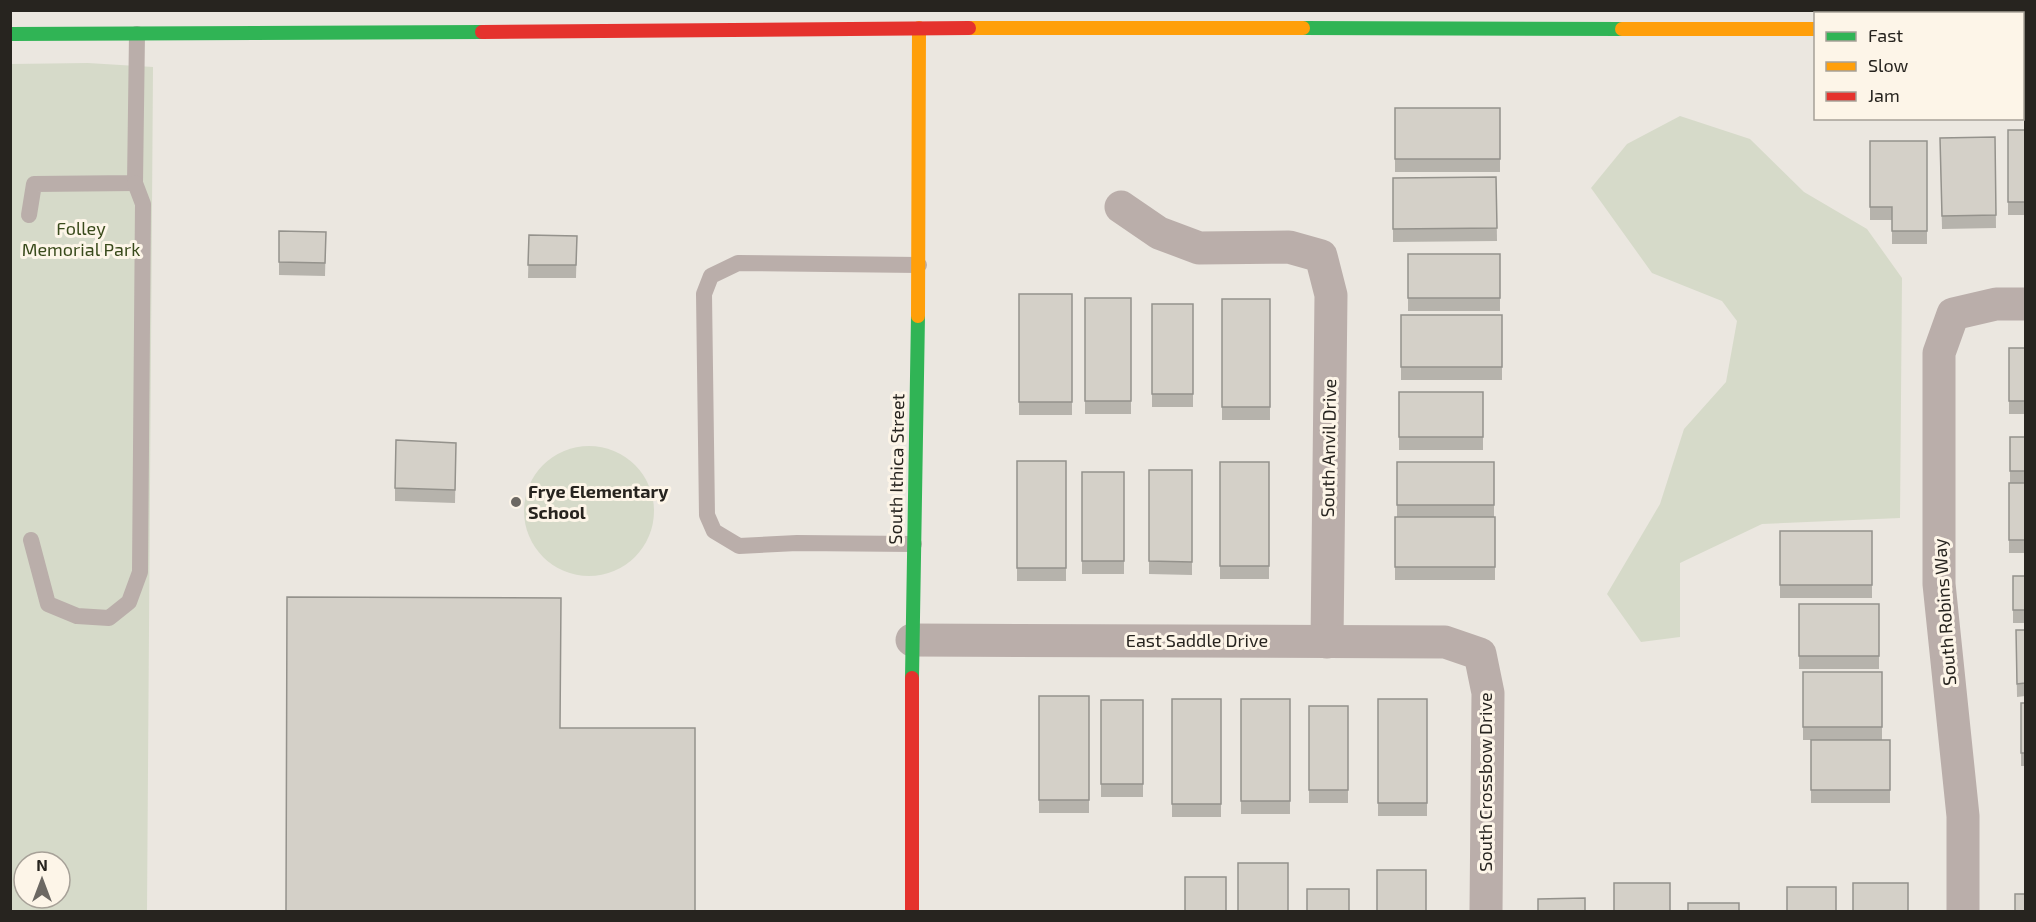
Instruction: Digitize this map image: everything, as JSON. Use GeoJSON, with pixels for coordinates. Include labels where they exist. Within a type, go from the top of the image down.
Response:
{"type":"FeatureCollection","features":[{"type":"Feature","properties":{"kind":"street"},"geometry":{"type":"LineString","coordinates":[[10,33],[137,34],[842,20],[919,27],[1548,20],[1814,29]]}},
{"type":"Feature","properties":{"kind":"street","name":"South Ithica Street"},"geometry":{"type":"LineString","coordinates":[[912,912],[912,640],[919,265],[919,27]]}},
{"type":"Feature","properties":{"kind":"street","name":"South Anvil Drive"},"geometry":{"type":"LineString","coordinates":[[1121,207],[1159,233],[1199,248],[1289,247],[1321,256],[1331,295],[1327,642]]}},
{"type":"Feature","properties":{"kind":"street","name":"South Robins Way"},"geometry":{"type":"LineString","coordinates":[[1963,912],[1963,816],[1939,584],[1939,353],[1953,314],[1996,304],[2025,304]]}},
{"type":"Feature","properties":{"kind":"street","name":"East Saddle Drive"},"geometry":{"type":"LineString","coordinates":[[912,640],[1445,642],[1480,654]]}},
{"type":"Feature","properties":{"kind":"street","name":"South Crossbow Drive"},"geometry":{"type":"LineString","coordinates":[[1480,654],[1488,693],[1486,912]]}},
{"type":"Feature","properties":{"kind":"lane"},"geometry":{"type":"LineString","coordinates":[[31,540],[48,604],[77,616],[109,618],[129,602],[140,572],[142,204],[135,183],[137,34]]}},
{"type":"Feature","properties":{"kind":"lane"},"geometry":{"type":"LineString","coordinates":[[29,215],[34,184],[135,183]]}},
{"type":"Feature","properties":{"kind":"lane"},"geometry":{"type":"LineString","coordinates":[[914,544],[797,543],[739,546],[714,531],[707,515],[704,294],[711,276],[738,263],[919,265]]}},
{"type":"Feature","properties":{"kind":"green space","name":"Folley Memorial Park"},"geometry":{"type":"Polygon","coordinates":[[[88,63],[153,67],[147,911],[11,911],[10,64],[88,63]]]}},
{"type":"Feature","properties":{"kind":"green space"},"geometry":{"type":"Polygon","coordinates":[[[1680,116],[1750,139],[1804,192],[1867,229],[1902,278],[1900,518],[1762,524],[1680,563],[1680,637],[1641,642],[1607,594],[1660,504],[1684,429],[1726,382],[1737,321],[1722,301],[1652,273],[1591,188],[1627,144],[1680,116]]]}},
{"type":"Feature","properties":{"kind":"green space"},"geometry":{"type":"Polygon","coordinates":[[[589,446],[614,451],[635,465],[649,486],[654,511],[649,536],[635,557],[614,571],[589,576],[564,571],[543,557],[529,536],[524,511],[529,486],[543,465],[564,451],[589,446]]]}},
{"type":"Feature","properties":{"kind":"building"},"geometry":{"type":"Polygon","coordinates":[[[1395,108],[1500,108],[1500,159],[1395,159],[1395,108]]]}},
{"type":"Feature","properties":{"kind":"building"},"geometry":{"type":"Polygon","coordinates":[[[2008,130],[2025,130],[2025,202],[2008,202],[2008,130]]]}},
{"type":"Feature","properties":{"kind":"building"},"geometry":{"type":"Polygon","coordinates":[[[1995,137],[1996,215],[1942,216],[1940,138],[1995,137]]]}},
{"type":"Feature","properties":{"kind":"building"},"geometry":{"type":"Polygon","coordinates":[[[1870,141],[1927,141],[1927,231],[1892,231],[1892,207],[1870,207],[1870,141]]]}},
{"type":"Feature","properties":{"kind":"building"},"geometry":{"type":"Polygon","coordinates":[[[1496,177],[1497,228],[1393,229],[1393,178],[1496,177]]]}},
{"type":"Feature","properties":{"kind":"building"},"geometry":{"type":"Polygon","coordinates":[[[279,231],[326,232],[325,263],[279,262],[279,231]]]}},
{"type":"Feature","properties":{"kind":"building"},"geometry":{"type":"Polygon","coordinates":[[[529,235],[577,236],[576,265],[528,265],[529,235]]]}},
{"type":"Feature","properties":{"kind":"building"},"geometry":{"type":"Polygon","coordinates":[[[1408,254],[1500,254],[1500,298],[1408,298],[1408,254]]]}},
{"type":"Feature","properties":{"kind":"building"},"geometry":{"type":"Polygon","coordinates":[[[1019,294],[1072,294],[1072,402],[1019,402],[1019,294]]]}},
{"type":"Feature","properties":{"kind":"building"},"geometry":{"type":"Polygon","coordinates":[[[1085,298],[1131,298],[1131,401],[1085,401],[1085,298]]]}},
{"type":"Feature","properties":{"kind":"building"},"geometry":{"type":"Polygon","coordinates":[[[1222,299],[1270,299],[1270,407],[1222,407],[1222,299]]]}},
{"type":"Feature","properties":{"kind":"building"},"geometry":{"type":"Polygon","coordinates":[[[1152,304],[1193,304],[1193,394],[1152,394],[1152,304]]]}},
{"type":"Feature","properties":{"kind":"building"},"geometry":{"type":"Polygon","coordinates":[[[1401,315],[1502,315],[1502,367],[1401,367],[1401,315]]]}},
{"type":"Feature","properties":{"kind":"building"},"geometry":{"type":"Polygon","coordinates":[[[2009,348],[2025,348],[2025,401],[2009,401],[2009,348]]]}},
{"type":"Feature","properties":{"kind":"building"},"geometry":{"type":"Polygon","coordinates":[[[1399,392],[1483,392],[1483,437],[1399,437],[1399,392]]]}},
{"type":"Feature","properties":{"kind":"building"},"geometry":{"type":"Polygon","coordinates":[[[2010,437],[2025,437],[2025,471],[2010,471],[2010,437]]]}},
{"type":"Feature","properties":{"kind":"building"},"geometry":{"type":"Polygon","coordinates":[[[396,440],[456,443],[455,490],[395,488],[396,440]]]}},
{"type":"Feature","properties":{"kind":"building"},"geometry":{"type":"Polygon","coordinates":[[[1017,461],[1066,461],[1066,568],[1017,568],[1017,461]]]}},
{"type":"Feature","properties":{"kind":"building"},"geometry":{"type":"Polygon","coordinates":[[[1220,462],[1269,462],[1269,566],[1220,566],[1220,462]]]}},
{"type":"Feature","properties":{"kind":"building"},"geometry":{"type":"Polygon","coordinates":[[[1397,462],[1494,462],[1494,505],[1397,505],[1397,462]]]}},
{"type":"Feature","properties":{"kind":"building"},"geometry":{"type":"Polygon","coordinates":[[[1149,470],[1192,470],[1192,562],[1149,561],[1149,470]]]}},
{"type":"Feature","properties":{"kind":"building"},"geometry":{"type":"Polygon","coordinates":[[[1082,472],[1124,472],[1124,561],[1082,561],[1082,472]]]}},
{"type":"Feature","properties":{"kind":"building"},"geometry":{"type":"Polygon","coordinates":[[[2009,483],[2025,483],[2025,540],[2009,540],[2009,483]]]}},
{"type":"Feature","properties":{"kind":"building"},"geometry":{"type":"Polygon","coordinates":[[[1395,517],[1495,517],[1495,567],[1395,567],[1395,517]]]}},
{"type":"Feature","properties":{"kind":"building"},"geometry":{"type":"Polygon","coordinates":[[[1780,531],[1872,531],[1872,585],[1780,585],[1780,531]]]}},
{"type":"Feature","properties":{"kind":"building"},"geometry":{"type":"Polygon","coordinates":[[[2013,576],[2025,576],[2025,610],[2013,610],[2013,576]]]}},
{"type":"Feature","properties":{"kind":"building"},"geometry":{"type":"Polygon","coordinates":[[[287,597],[561,598],[560,728],[695,728],[695,912],[286,912],[287,597]]]}},
{"type":"Feature","properties":{"kind":"building"},"geometry":{"type":"Polygon","coordinates":[[[1799,604],[1879,604],[1879,656],[1799,656],[1799,604]]]}},
{"type":"Feature","properties":{"kind":"building"},"geometry":{"type":"Polygon","coordinates":[[[2016,630],[2025,630],[2025,683],[2017,684],[2016,630]]]}},
{"type":"Feature","properties":{"kind":"building"},"geometry":{"type":"Polygon","coordinates":[[[1803,672],[1882,672],[1882,727],[1803,727],[1803,672]]]}},
{"type":"Feature","properties":{"kind":"building"},"geometry":{"type":"Polygon","coordinates":[[[1039,696],[1089,696],[1089,800],[1039,800],[1039,696]]]}},
{"type":"Feature","properties":{"kind":"building"},"geometry":{"type":"Polygon","coordinates":[[[1172,699],[1221,699],[1221,804],[1172,804],[1172,699]]]}},
{"type":"Feature","properties":{"kind":"building"},"geometry":{"type":"Polygon","coordinates":[[[1241,699],[1290,699],[1290,801],[1241,801],[1241,699]]]}},
{"type":"Feature","properties":{"kind":"building"},"geometry":{"type":"Polygon","coordinates":[[[1378,699],[1427,699],[1427,803],[1378,803],[1378,699]]]}},
{"type":"Feature","properties":{"kind":"building"},"geometry":{"type":"Polygon","coordinates":[[[1101,700],[1143,700],[1143,784],[1101,784],[1101,700]]]}},
{"type":"Feature","properties":{"kind":"building"},"geometry":{"type":"Polygon","coordinates":[[[2021,703],[2025,703],[2025,753],[2021,753],[2021,703]]]}},
{"type":"Feature","properties":{"kind":"building"},"geometry":{"type":"Polygon","coordinates":[[[1309,706],[1348,706],[1348,790],[1309,790],[1309,706]]]}},
{"type":"Feature","properties":{"kind":"building"},"geometry":{"type":"Polygon","coordinates":[[[1811,740],[1890,740],[1890,790],[1811,790],[1811,740]]]}},
{"type":"Feature","properties":{"kind":"building"},"geometry":{"type":"Polygon","coordinates":[[[1238,863],[1288,863],[1288,912],[1238,912],[1238,863]]]}},
{"type":"Feature","properties":{"kind":"building"},"geometry":{"type":"Polygon","coordinates":[[[1377,870],[1426,870],[1426,912],[1377,912],[1377,870]]]}},
{"type":"Feature","properties":{"kind":"building"},"geometry":{"type":"Polygon","coordinates":[[[1185,877],[1226,877],[1226,912],[1185,912],[1185,877]]]}},
{"type":"Feature","properties":{"kind":"building"},"geometry":{"type":"Polygon","coordinates":[[[1614,883],[1670,883],[1670,912],[1614,912],[1614,883]]]}},
{"type":"Feature","properties":{"kind":"building"},"geometry":{"type":"Polygon","coordinates":[[[1853,883],[1908,883],[1908,912],[1853,912],[1853,883]]]}},
{"type":"Feature","properties":{"kind":"building"},"geometry":{"type":"Polygon","coordinates":[[[1787,887],[1836,887],[1836,912],[1787,912],[1787,887]]]}},
{"type":"Feature","properties":{"kind":"building"},"geometry":{"type":"Polygon","coordinates":[[[1307,889],[1349,889],[1349,912],[1307,912],[1307,889]]]}},
{"type":"Feature","properties":{"kind":"building"},"geometry":{"type":"Polygon","coordinates":[[[2015,894],[2025,894],[2025,912],[2015,912],[2015,894]]]}},
{"type":"Feature","properties":{"kind":"building"},"geometry":{"type":"Polygon","coordinates":[[[1585,898],[1585,912],[1538,912],[1538,899],[1585,898]]]}},
{"type":"Feature","properties":{"kind":"building"},"geometry":{"type":"Polygon","coordinates":[[[1688,903],[1739,903],[1739,912],[1688,912],[1688,903]]]}},
{"type":"Feature","properties":{"kind":"traffic: fast"},"geometry":{"type":"LineString","coordinates":[[1303,28],[1622,29]]}},
{"type":"Feature","properties":{"kind":"traffic: fast"},"geometry":{"type":"LineString","coordinates":[[10,34],[482,32]]}},
{"type":"Feature","properties":{"kind":"traffic: fast"},"geometry":{"type":"LineString","coordinates":[[912,678],[918,316]]}},
{"type":"Feature","properties":{"kind":"traffic: slow"},"geometry":{"type":"LineString","coordinates":[[918,316],[919,28]]}},
{"type":"Feature","properties":{"kind":"traffic: slow"},"geometry":{"type":"LineString","coordinates":[[969,28],[1303,28]]}},
{"type":"Feature","properties":{"kind":"traffic: slow"},"geometry":{"type":"LineString","coordinates":[[1622,29],[1814,29]]}},
{"type":"Feature","properties":{"kind":"traffic: jam"},"geometry":{"type":"LineString","coordinates":[[482,32],[969,28]]}},
{"type":"Feature","properties":{"kind":"traffic: jam"},"geometry":{"type":"LineString","coordinates":[[912,678],[912,912]]}},
{"type":"Feature","properties":{"kind":"place","name":"Frye Elementary School"},"geometry":{"type":"Point","coordinates":[516,502]}}]}
